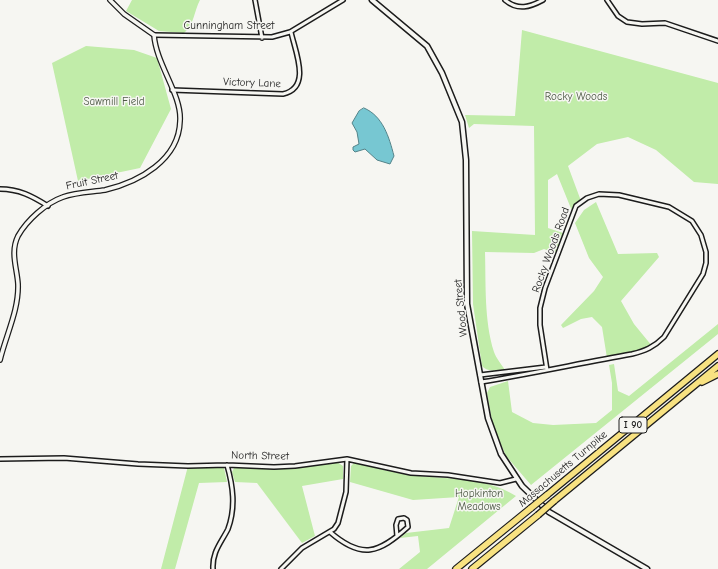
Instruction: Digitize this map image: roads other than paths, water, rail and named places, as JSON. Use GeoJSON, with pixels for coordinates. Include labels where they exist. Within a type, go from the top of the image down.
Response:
{"type":"FeatureCollection","features":[{"type":"Feature","properties":{"kind":"highway","name":"Massachusetts Turnpike"},"geometry":{"type":"LineString","coordinates":[[456,569],[718,354]]}},
{"type":"Feature","properties":{"kind":"highway","name":"Massachusetts Turnpike"},"geometry":{"type":"LineString","coordinates":[[472,569],[718,366]]}},
{"type":"Feature","properties":{"kind":"highway"},"geometry":{"type":"LineString","coordinates":[[692,388],[718,374]]}},
{"type":"Feature","properties":{"kind":"main road","name":"Wood Street"},"geometry":{"type":"LineString","coordinates":[[372,0],[426,46],[442,73],[462,122],[466,160],[466,295],[481,382],[495,440],[504,461],[527,492],[549,512],[647,569]]}},
{"type":"Feature","properties":{"kind":"street"},"geometry":{"type":"LineString","coordinates":[[110,0],[124,14],[154,35]]}},
{"type":"Feature","properties":{"kind":"street"},"geometry":{"type":"LineString","coordinates":[[255,0],[262,38]]}},
{"type":"Feature","properties":{"kind":"street","name":"Cunningham Street"},"geometry":{"type":"LineString","coordinates":[[154,35],[262,38],[277,36],[291,32],[343,0]]}},
{"type":"Feature","properties":{"kind":"street"},"geometry":{"type":"LineString","coordinates":[[505,0],[522,8],[543,0]]}},
{"type":"Feature","properties":{"kind":"street"},"geometry":{"type":"LineString","coordinates":[[607,0],[618,16],[629,23],[665,23],[718,42]]}},
{"type":"Feature","properties":{"kind":"street","name":"Victory Lane"},"geometry":{"type":"LineString","coordinates":[[172,90],[283,94],[291,92],[295,89],[300,77],[291,32]]}},
{"type":"Feature","properties":{"kind":"street","name":"Fruit Street"},"geometry":{"type":"LineString","coordinates":[[0,360],[18,294],[15,245],[24,228],[36,215],[58,199],[70,195],[105,190],[130,182],[146,173],[162,161],[174,145],[180,123],[179,110],[157,52],[154,35]]}},
{"type":"Feature","properties":{"kind":"street"},"geometry":{"type":"LineString","coordinates":[[0,189],[12,189],[25,193],[48,206]]}},
{"type":"Feature","properties":{"kind":"street","name":"Rocky Woods Road"},"geometry":{"type":"LineString","coordinates":[[481,382],[632,354],[641,352],[656,344],[666,333],[700,278],[706,263],[705,244],[692,220],[669,207],[607,193],[588,198],[576,206],[552,267],[541,302],[540,325],[547,369]]}},
{"type":"Feature","properties":{"kind":"street","name":"Rocky Woods Road"},"geometry":{"type":"LineString","coordinates":[[480,374],[547,369]]}},
{"type":"Feature","properties":{"kind":"street","name":"North Street"},"geometry":{"type":"LineString","coordinates":[[0,459],[64,458],[138,464],[188,466],[227,464],[295,466],[347,459],[411,473],[448,475],[500,483],[516,479]]}},
{"type":"Feature","properties":{"kind":"street"},"geometry":{"type":"LineString","coordinates":[[281,569],[302,548],[330,532],[338,523],[346,492],[347,459]]}},
{"type":"Feature","properties":{"kind":"street"},"geometry":{"type":"LineString","coordinates":[[213,569],[215,551],[228,528],[233,507],[233,491],[227,464]]}},
{"type":"Feature","properties":{"kind":"street"},"geometry":{"type":"LineString","coordinates":[[330,532],[343,543],[360,550],[384,547],[408,527],[409,522],[404,518],[398,519],[396,525],[397,536]]}},
{"type":"Feature","properties":{"kind":"water"},"geometry":{"type":"Polygon","coordinates":[[[364,108],[376,116],[384,128],[394,156],[390,164],[377,160],[365,149],[355,152],[353,150],[353,147],[359,144],[357,132],[352,123],[359,111],[364,108]]]}},
{"type":"Feature","properties":{"kind":"park label","name":"Rocky Woods"},"geometry":{"type":"Point","coordinates":[576,97]}},
{"type":"Feature","properties":{"kind":"park label","name":"Sawmill Field"},"geometry":{"type":"Point","coordinates":[114,102]}},
{"type":"Feature","properties":{"kind":"park label","name":"Hopkinton Meadows"},"geometry":{"type":"Point","coordinates":[479,500]}}]}
